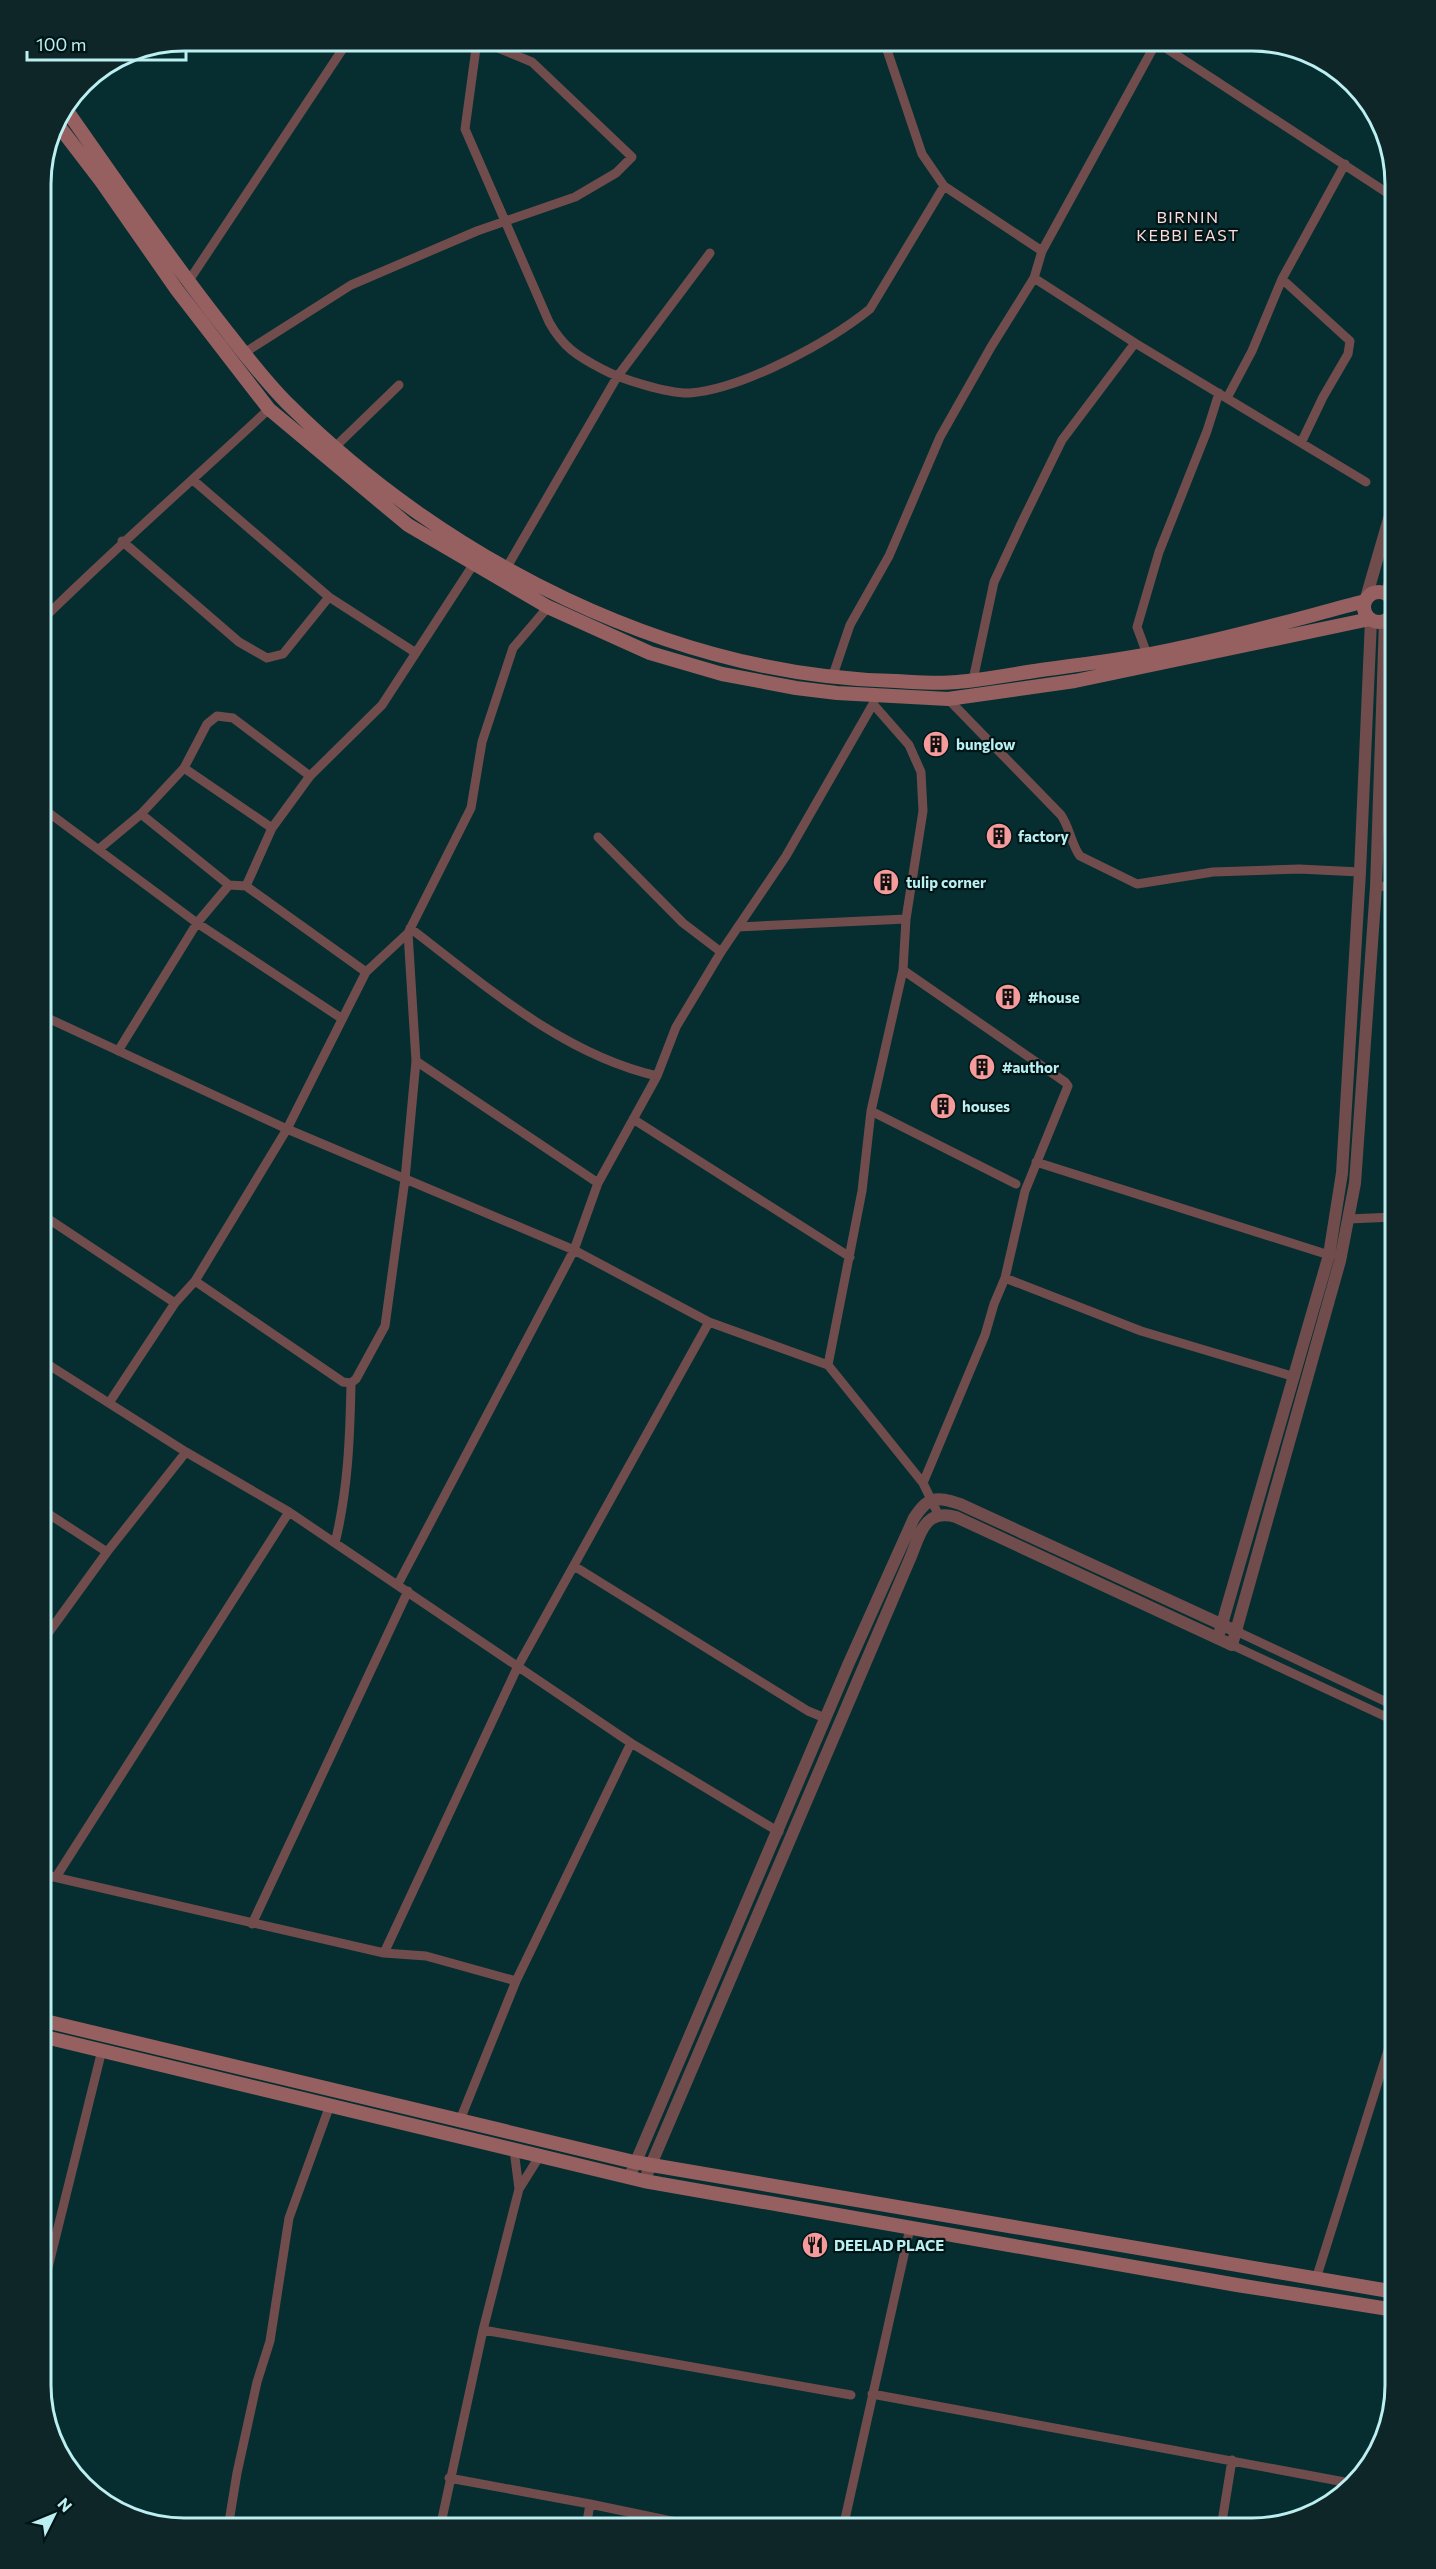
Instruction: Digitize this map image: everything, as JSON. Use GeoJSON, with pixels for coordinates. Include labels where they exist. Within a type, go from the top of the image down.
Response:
{"type":"FeatureCollection","features":[{"type":"Feature","properties":{"kind":"main road"},"geometry":{"type":"LineString","coordinates":[[70,115],[188,282],[244,353],[285,401],[334,447],[416,513],[507,567],[577,603],[646,634],[742,662],[832,678],[956,683],[1147,654],[1365,600],[1376,592],[1385,594]]}},
{"type":"Feature","properties":{"kind":"main road"},"geometry":{"type":"LineString","coordinates":[[63,131],[101,181],[177,290],[269,409],[408,525],[548,607],[650,653],[686,665],[796,688],[874,700],[948,699],[1075,681],[1383,618]]}},
{"type":"Feature","properties":{"kind":"main road"},"geometry":{"type":"LineString","coordinates":[[1365,600],[1366,614],[1383,618]]}},
{"type":"Feature","properties":{"kind":"main road"},"geometry":{"type":"LineString","coordinates":[[51,2023],[634,2162],[1385,2290]]}},
{"type":"Feature","properties":{"kind":"main road"},"geometry":{"type":"LineString","coordinates":[[51,2038],[629,2178],[1237,2285],[1385,2308]]}},
{"type":"Feature","properties":{"kind":"street"},"geometry":{"type":"LineString","coordinates":[[188,282],[341,51]]}},
{"type":"Feature","properties":{"kind":"street"},"geometry":{"type":"LineString","coordinates":[[476,51],[465,129],[504,222],[549,322],[560,341],[580,357],[617,377],[688,393],[721,388],[802,352],[856,320],[870,309],[944,186]]}},
{"type":"Feature","properties":{"kind":"street"},"geometry":{"type":"LineString","coordinates":[[244,353],[351,285],[411,258],[575,197],[616,172],[632,158],[532,62],[505,51]]}},
{"type":"Feature","properties":{"kind":"street"},"geometry":{"type":"LineString","coordinates":[[888,51],[922,154],[944,186],[1042,251]]}},
{"type":"Feature","properties":{"kind":"street"},"geometry":{"type":"LineString","coordinates":[[832,678],[850,625],[889,556],[940,438],[991,347],[1034,278],[1042,251],[1151,51]]}},
{"type":"Feature","properties":{"kind":"street"},"geometry":{"type":"LineString","coordinates":[[1171,51],[1385,191]]}},
{"type":"Feature","properties":{"kind":"street"},"geometry":{"type":"LineString","coordinates":[[1147,654],[1137,627],[1159,552],[1207,431],[1223,396],[1252,351],[1282,279],[1345,164]]}},
{"type":"Feature","properties":{"kind":"street"},"geometry":{"type":"LineString","coordinates":[[507,567],[617,377],[710,253]]}},
{"type":"Feature","properties":{"kind":"street"},"geometry":{"type":"LineString","coordinates":[[1034,278],[1135,343],[1366,482]]}},
{"type":"Feature","properties":{"kind":"street"},"geometry":{"type":"LineString","coordinates":[[1282,279],[1350,341],[1348,354],[1323,397],[1302,442]]}},
{"type":"Feature","properties":{"kind":"street"},"geometry":{"type":"LineString","coordinates":[[973,680],[994,582],[1021,524],[1062,440],[1135,343]]}},
{"type":"Feature","properties":{"kind":"street"},"geometry":{"type":"LineString","coordinates":[[334,447],[399,385]]}},
{"type":"Feature","properties":{"kind":"street"},"geometry":{"type":"LineString","coordinates":[[51,611],[122,541],[194,480],[269,409]]}},
{"type":"Feature","properties":{"kind":"street"},"geometry":{"type":"LineString","coordinates":[[194,480],[329,597],[416,653]]}},
{"type":"Feature","properties":{"kind":"street"},"geometry":{"type":"LineString","coordinates":[[1365,600],[1385,532]]}},
{"type":"Feature","properties":{"kind":"street"},"geometry":{"type":"LineString","coordinates":[[122,541],[239,642],[267,658],[283,654],[329,597]]}},
{"type":"Feature","properties":{"kind":"street"},"geometry":{"type":"LineString","coordinates":[[246,886],[272,828],[310,776],[382,705],[473,565]]}},
{"type":"Feature","properties":{"kind":"street"},"geometry":{"type":"LineString","coordinates":[[109,1403],[175,1303],[195,1281],[287,1129],[366,972],[409,930],[471,808],[482,742],[513,648],[548,607]]}},
{"type":"Feature","properties":{"kind":"street"},"geometry":{"type":"LineString","coordinates":[[1217,1638],[1223,1626],[1329,1255],[1342,1173],[1360,872],[1383,618]]}},
{"type":"Feature","properties":{"kind":"street"},"geometry":{"type":"LineString","coordinates":[[1232,1645],[1238,1632],[1340,1261],[1355,1183],[1376,887],[1383,618]]}},
{"type":"Feature","properties":{"kind":"street"},"geometry":{"type":"LineString","coordinates":[[948,699],[1061,815],[1080,856],[1137,884],[1212,872],[1299,869],[1360,872]]}},
{"type":"Feature","properties":{"kind":"street"},"geometry":{"type":"LineString","coordinates":[[398,1584],[574,1250],[598,1183],[657,1076],[676,1027],[721,952],[786,856],[874,700],[909,745],[921,772],[922,811],[906,919],[903,970],[871,1110],[862,1191],[828,1365]]}},
{"type":"Feature","properties":{"kind":"street"},"geometry":{"type":"LineString","coordinates":[[99,849],[141,814],[184,768],[207,724],[217,716],[233,718],[310,776]]}},
{"type":"Feature","properties":{"kind":"street"},"geometry":{"type":"LineString","coordinates":[[184,768],[272,828]]}},
{"type":"Feature","properties":{"kind":"street"},"geometry":{"type":"LineString","coordinates":[[51,814],[197,923],[341,1018]]}},
{"type":"Feature","properties":{"kind":"street"},"geometry":{"type":"LineString","coordinates":[[141,814],[229,885],[246,886],[366,972]]}},
{"type":"Feature","properties":{"kind":"street"},"geometry":{"type":"LineString","coordinates":[[598,837],[683,923],[721,952]]}},
{"type":"Feature","properties":{"kind":"street"},"geometry":{"type":"LineString","coordinates":[[118,1051],[197,923],[229,885]]}},
{"type":"Feature","properties":{"kind":"street"},"geometry":{"type":"LineString","coordinates":[[1376,887],[1385,886]]}},
{"type":"Feature","properties":{"kind":"street"},"geometry":{"type":"LineString","coordinates":[[738,927],[906,919]]}},
{"type":"Feature","properties":{"kind":"street"},"geometry":{"type":"LineString","coordinates":[[195,1281],[343,1382],[351,1383],[356,1379],[385,1326],[405,1179],[416,1061],[409,930]]}},
{"type":"Feature","properties":{"kind":"street"},"geometry":{"type":"LineString","coordinates":[[409,930],[527,1017],[626,1068],[657,1076]]}},
{"type":"Feature","properties":{"kind":"street"},"geometry":{"type":"LineString","coordinates":[[903,970],[1065,1082],[1067,1092],[1025,1191],[1005,1278],[985,1335],[923,1483]]}},
{"type":"Feature","properties":{"kind":"street"},"geometry":{"type":"LineString","coordinates":[[51,1020],[287,1129],[574,1250],[709,1322],[828,1365],[923,1483],[938,1514]]}},
{"type":"Feature","properties":{"kind":"street"},"geometry":{"type":"LineString","coordinates":[[416,1061],[598,1183]]}},
{"type":"Feature","properties":{"kind":"street"},"geometry":{"type":"LineString","coordinates":[[871,1110],[1016,1184]]}},
{"type":"Feature","properties":{"kind":"street"},"geometry":{"type":"LineString","coordinates":[[633,1119],[850,1257]]}},
{"type":"Feature","properties":{"kind":"street"},"geometry":{"type":"LineString","coordinates":[[1036,1162],[1329,1255]]}},
{"type":"Feature","properties":{"kind":"street"},"geometry":{"type":"LineString","coordinates":[[1348,1219],[1385,1217]]}},
{"type":"Feature","properties":{"kind":"street"},"geometry":{"type":"LineString","coordinates":[[51,1221],[175,1303]]}},
{"type":"Feature","properties":{"kind":"street"},"geometry":{"type":"LineString","coordinates":[[1005,1278],[1141,1331],[1294,1377]]}},
{"type":"Feature","properties":{"kind":"street"},"geometry":{"type":"LineString","coordinates":[[384,1953],[518,1666],[709,1322]]}},
{"type":"Feature","properties":{"kind":"street"},"geometry":{"type":"LineString","coordinates":[[51,1366],[186,1452],[289,1512],[631,1743],[778,1832]]}},
{"type":"Feature","properties":{"kind":"street"},"geometry":{"type":"LineString","coordinates":[[335,1543],[342,1514],[350,1446],[351,1383]]}},
{"type":"Feature","properties":{"kind":"street"},"geometry":{"type":"LineString","coordinates":[[51,1629],[107,1552],[186,1452]]}},
{"type":"Feature","properties":{"kind":"street"},"geometry":{"type":"LineString","coordinates":[[629,2178],[794,1798],[825,1718],[914,1518],[931,1499],[936,1498],[960,1504],[1385,1701]]}},
{"type":"Feature","properties":{"kind":"street"},"geometry":{"type":"LineString","coordinates":[[56,1877],[289,1512]]}},
{"type":"Feature","properties":{"kind":"street"},"geometry":{"type":"LineString","coordinates":[[938,1514],[956,1517],[1385,1716]]}},
{"type":"Feature","properties":{"kind":"street"},"geometry":{"type":"LineString","coordinates":[[644,2181],[913,1552],[926,1525],[938,1514]]}},
{"type":"Feature","properties":{"kind":"street"},"geometry":{"type":"LineString","coordinates":[[51,1516],[107,1552]]}},
{"type":"Feature","properties":{"kind":"street"},"geometry":{"type":"LineString","coordinates":[[573,1566],[808,1711],[825,1718]]}},
{"type":"Feature","properties":{"kind":"street"},"geometry":{"type":"LineString","coordinates":[[252,1924],[408,1591]]}},
{"type":"Feature","properties":{"kind":"street"},"geometry":{"type":"LineString","coordinates":[[460,2120],[516,1981],[631,1743]]}},
{"type":"Feature","properties":{"kind":"street"},"geometry":{"type":"LineString","coordinates":[[794,1798],[806,1803]]}},
{"type":"Feature","properties":{"kind":"street"},"geometry":{"type":"LineString","coordinates":[[51,1876],[384,1953],[426,1956],[516,1981]]}},
{"type":"Feature","properties":{"kind":"street"},"geometry":{"type":"LineString","coordinates":[[51,2252],[102,2050]]}},
{"type":"Feature","properties":{"kind":"street"},"geometry":{"type":"LineString","coordinates":[[1316,2279],[1385,2060]]}},
{"type":"Feature","properties":{"kind":"street"},"geometry":{"type":"LineString","coordinates":[[230,2518],[256,2382],[270,2341],[289,2218],[330,2106]]}},
{"type":"Feature","properties":{"kind":"street"},"geometry":{"type":"LineString","coordinates":[[514,2150],[519,2188]]}},
{"type":"Feature","properties":{"kind":"street"},"geometry":{"type":"LineString","coordinates":[[442,2518],[483,2330],[519,2188],[539,2157]]}},
{"type":"Feature","properties":{"kind":"street"},"geometry":{"type":"LineString","coordinates":[[845,2518],[910,2228]]}},
{"type":"Feature","properties":{"kind":"street"},"geometry":{"type":"LineString","coordinates":[[483,2330],[851,2395]]}},
{"type":"Feature","properties":{"kind":"street"},"geometry":{"type":"LineString","coordinates":[[872,2394],[1343,2482]]}},
{"type":"Feature","properties":{"kind":"street"},"geometry":{"type":"LineString","coordinates":[[1223,2518],[1232,2460]]}},
{"type":"Feature","properties":{"kind":"street"},"geometry":{"type":"LineString","coordinates":[[449,2478],[657,2518]]}},
{"type":"Feature","properties":{"kind":"street"},"geometry":{"type":"LineString","coordinates":[[588,2518],[590,2504]]}},
{"type":"Feature","properties":{"kind":"place","name":"bunglow"},"geometry":{"type":"Point","coordinates":[936,744]}},
{"type":"Feature","properties":{"kind":"place","name":"factory"},"geometry":{"type":"Point","coordinates":[999,836]}},
{"type":"Feature","properties":{"kind":"place","name":"tulip corner"},"geometry":{"type":"Point","coordinates":[886,882]}},
{"type":"Feature","properties":{"kind":"place","name":"#house"},"geometry":{"type":"Point","coordinates":[1008,997]}},
{"type":"Feature","properties":{"kind":"place","name":"#author"},"geometry":{"type":"Point","coordinates":[982,1067]}},
{"type":"Feature","properties":{"kind":"place","name":"houses"},"geometry":{"type":"Point","coordinates":[943,1106]}},
{"type":"Feature","properties":{"kind":"place","name":"DEELAD PLACE"},"geometry":{"type":"Point","coordinates":[815,2245]}},
{"type":"Feature","properties":{"kind":"district","name":"BIRNIN KEBBI EAST"},"geometry":{"type":"Point","coordinates":[1188,225]}}]}
